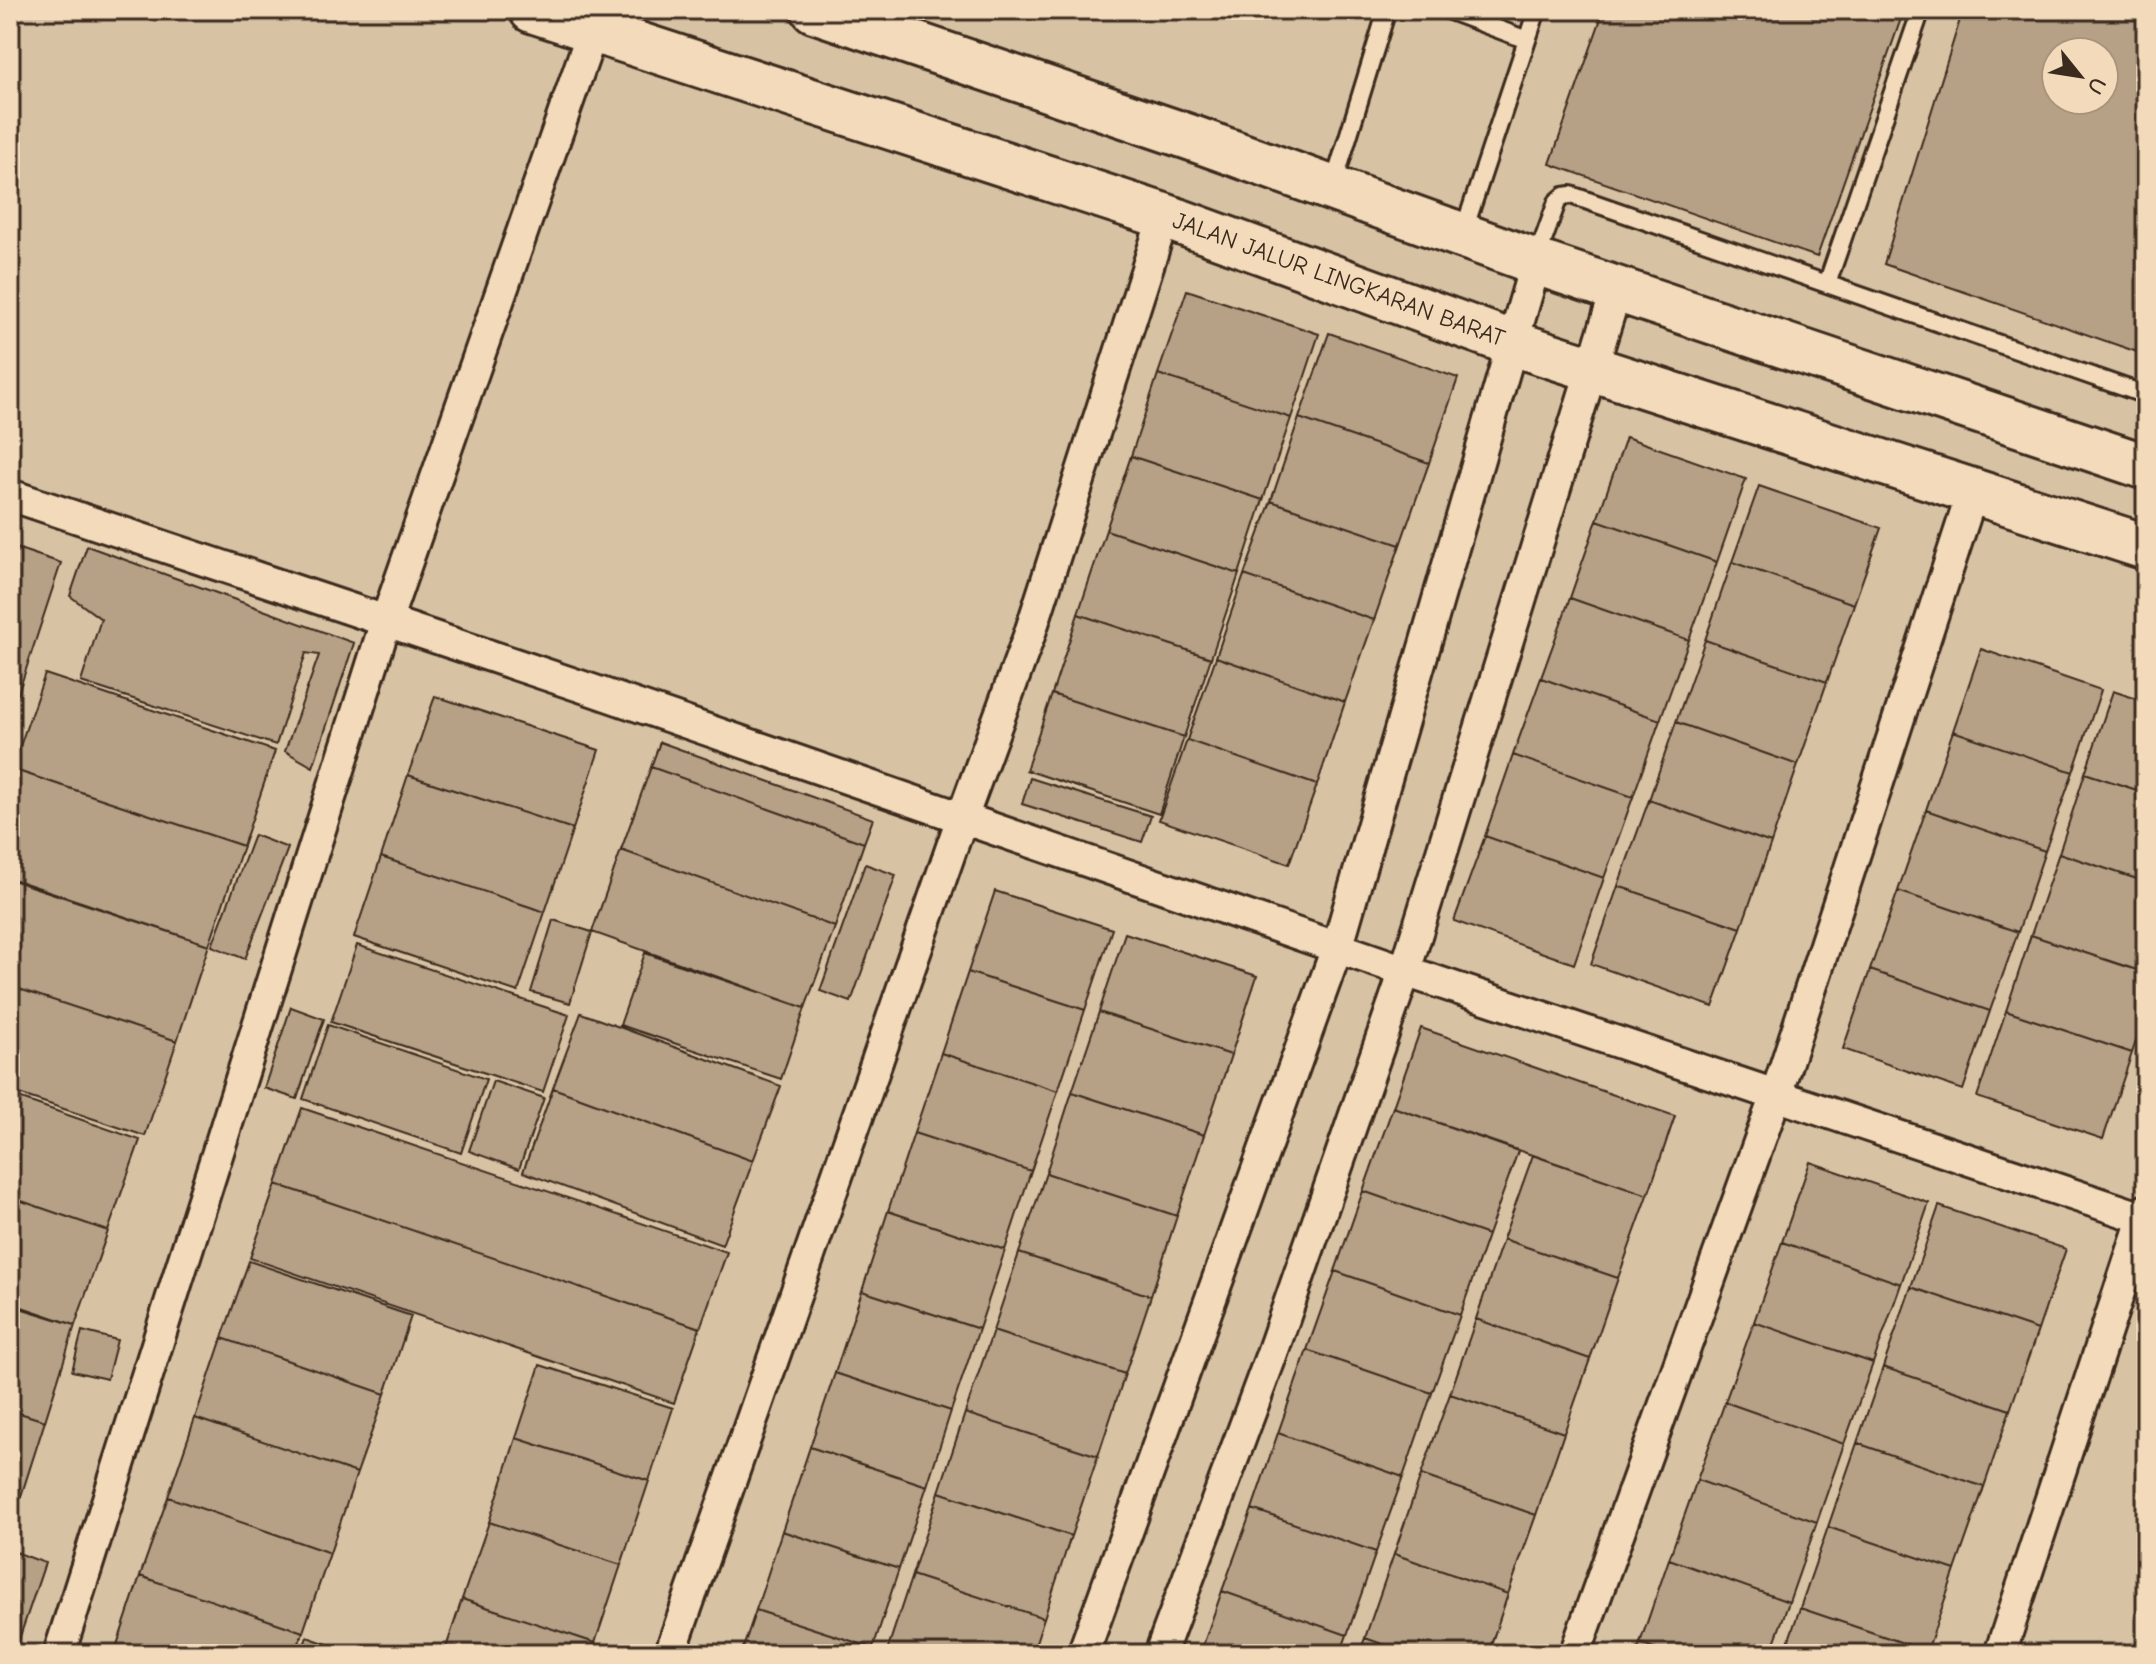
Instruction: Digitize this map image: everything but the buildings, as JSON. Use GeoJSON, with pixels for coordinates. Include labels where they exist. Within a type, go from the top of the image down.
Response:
{"type":"FeatureCollection","features":[{"type":"Feature","properties":{"kind":"main road","name":"JALAN JALUR LINGKARAN BARAT"},"geometry":{"type":"LineString","coordinates":[[532,10],[1164,216],[1512,343],[2146,547]]}},
{"type":"Feature","properties":{"kind":"main road"},"geometry":{"type":"LineString","coordinates":[[814,10],[1333,188],[1536,262],[2146,467]]}},
{"type":"Feature","properties":{"kind":"street"},"geometry":{"type":"LineString","coordinates":[[59,1654],[386,621],[593,30]]}},
{"type":"Feature","properties":{"kind":"street"},"geometry":{"type":"LineString","coordinates":[[670,1654],[962,818],[1029,636],[1164,216]]}},
{"type":"Feature","properties":{"kind":"street"},"geometry":{"type":"LineString","coordinates":[[1083,1654],[1337,948],[1536,262]]}},
{"type":"Feature","properties":{"kind":"street"},"geometry":{"type":"LineString","coordinates":[[1160,1654],[1271,1356],[1405,971],[1617,288]]}},
{"type":"Feature","properties":{"kind":"street"},"geometry":{"type":"LineString","coordinates":[[1575,1654],[1776,1095],[1973,491]]}},
{"type":"Feature","properties":{"kind":"street"},"geometry":{"type":"LineString","coordinates":[[10,495],[592,690],[1405,971],[2145,1216],[2000,1654]]}},
{"type":"Feature","properties":{"kind":"lane"},"geometry":{"type":"LineString","coordinates":[[1333,188],[1387,10]]}},
{"type":"Feature","properties":{"kind":"lane"},"geometry":{"type":"LineString","coordinates":[[1447,10],[1527,40]]}},
{"type":"Feature","properties":{"kind":"lane"},"geometry":{"type":"LineString","coordinates":[[1463,235],[1537,10]]}},
{"type":"Feature","properties":{"kind":"lane"},"geometry":{"type":"LineString","coordinates":[[1827,284],[1921,10]]}},
{"type":"Feature","properties":{"kind":"lane"},"geometry":{"type":"LineString","coordinates":[[1536,262],[1557,202],[1571,195],[2146,395]]}},
{"type":"Feature","properties":{"kind":"shaded area"},"geometry":{"type":"Polygon","coordinates":[[[10,10],[2146,10],[2146,1654],[10,1654],[10,10]]]}}]}
